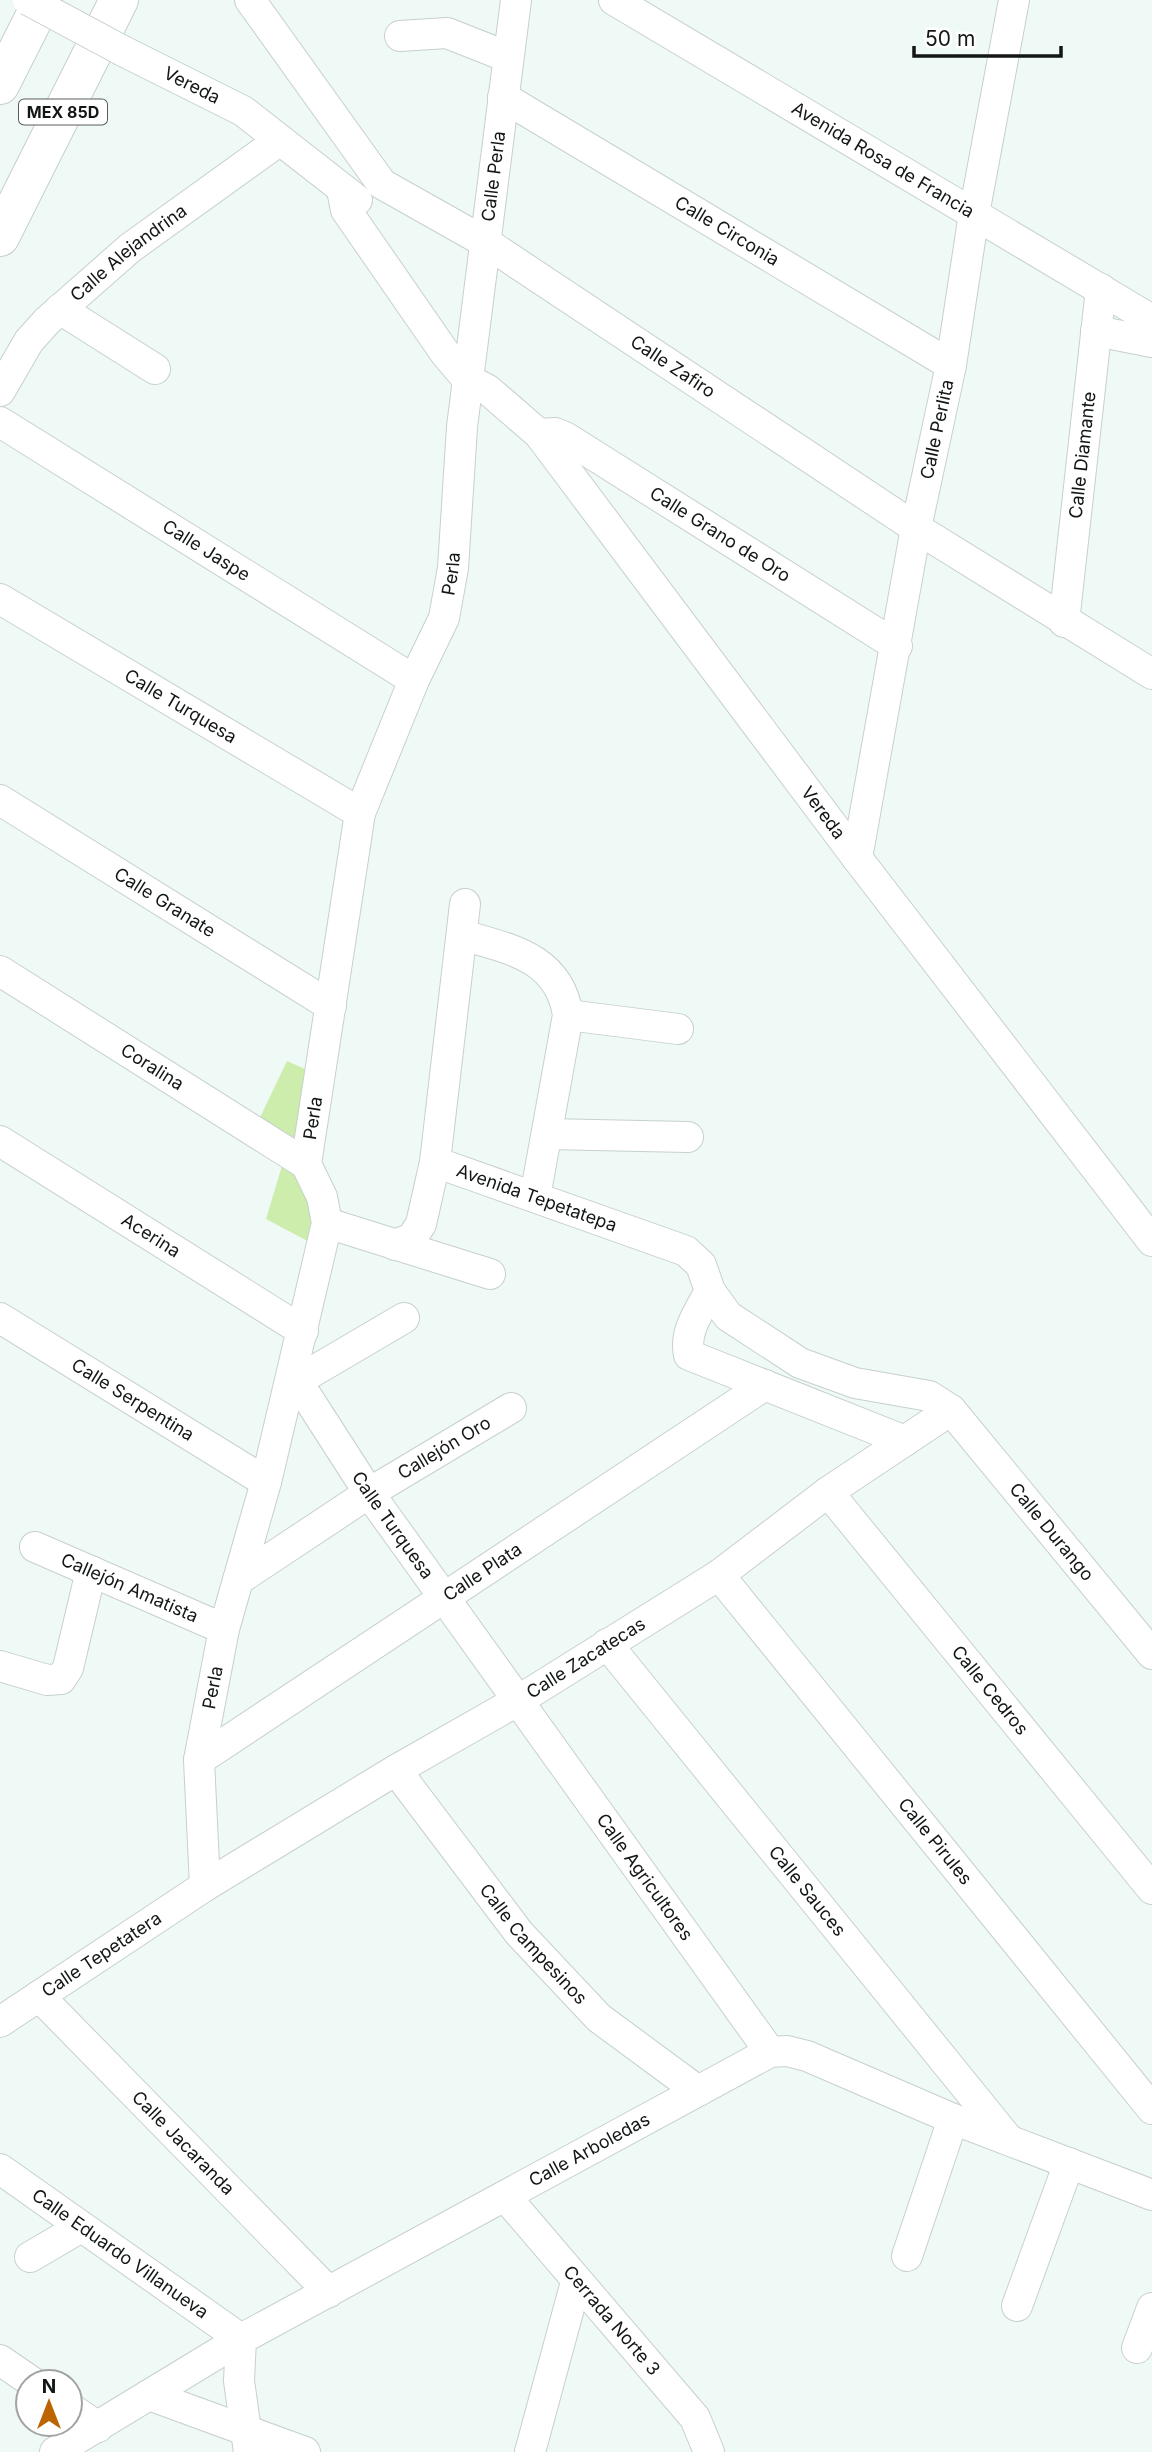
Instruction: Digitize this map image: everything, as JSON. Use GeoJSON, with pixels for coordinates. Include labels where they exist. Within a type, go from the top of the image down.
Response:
{"type":"FeatureCollection","features":[{"type":"Feature","properties":{"kind":"highway","name":"MEX 85D"},"geometry":{"type":"LineString","coordinates":[[0,85],[43,0]]}},
{"type":"Feature","properties":{"kind":"highway","name":"MEX 85D"},"geometry":{"type":"LineString","coordinates":[[0,237],[119,0]]}},
{"type":"Feature","properties":{"kind":"street","name":"Vereda"},"geometry":{"type":"LineString","coordinates":[[28,0],[122,51],[243,111],[358,197],[445,353],[475,374],[539,434],[857,858],[1152,1241]]}},
{"type":"Feature","properties":{"kind":"street","name":"Calle Perla"},"geometry":{"type":"LineString","coordinates":[[475,374],[485,242],[516,0]]}},
{"type":"Feature","properties":{"kind":"street","name":"Avenida Rosa de Francia"},"geometry":{"type":"LineString","coordinates":[[614,0],[1152,320]]}},
{"type":"Feature","properties":{"kind":"street","name":"Calle Perlita"},"geometry":{"type":"LineString","coordinates":[[857,858],[916,528],[951,365],[974,215],[1014,0]]}},
{"type":"Feature","properties":{"kind":"street","name":"Calle Zafiro"},"geometry":{"type":"LineString","coordinates":[[255,3],[358,197],[485,242],[916,528],[1152,674]]}},
{"type":"Feature","properties":{"kind":"street"},"geometry":{"type":"LineString","coordinates":[[400,36],[447,33],[508,57]]}},
{"type":"Feature","properties":{"kind":"street","name":"Calle Circonia"},"geometry":{"type":"LineString","coordinates":[[503,97],[951,365]]}},
{"type":"Feature","properties":{"kind":"street","name":"Calle Alejandrina"},"geometry":{"type":"LineString","coordinates":[[0,391],[29,341],[60,309],[130,248],[280,140]]}},
{"type":"Feature","properties":{"kind":"street","name":"Calle Diamante"},"geometry":{"type":"LineString","coordinates":[[1064,622],[1101,289]]}},
{"type":"Feature","properties":{"kind":"street"},"geometry":{"type":"LineString","coordinates":[[60,309],[155,369]]}},
{"type":"Feature","properties":{"kind":"street"},"geometry":{"type":"LineString","coordinates":[[1096,331],[1152,342]]}},
{"type":"Feature","properties":{"kind":"street","name":"Perla"},"geometry":{"type":"LineString","coordinates":[[205,1886],[199,1759],[224,1629],[293,1383],[327,1223],[322,1197],[306,1164],[360,813],[414,680],[444,618],[453,568],[475,374]]}},
{"type":"Feature","properties":{"kind":"street","name":"Calle Jaspe"},"geometry":{"type":"LineString","coordinates":[[0,422],[414,680]]}},
{"type":"Feature","properties":{"kind":"street","name":"Calle Grano de Oro"},"geometry":{"type":"LineString","coordinates":[[539,434],[555,433],[565,437],[897,646]]}},
{"type":"Feature","properties":{"kind":"street","name":"Calle Turquesa"},"geometry":{"type":"LineString","coordinates":[[0,599],[360,813]]}},
{"type":"Feature","properties":{"kind":"street","name":"Calle Granate"},"geometry":{"type":"LineString","coordinates":[[0,800],[331,1006]]}},
{"type":"Feature","properties":{"kind":"street"},"geometry":{"type":"LineString","coordinates":[[435,1162],[465,904]]}},
{"type":"Feature","properties":{"kind":"street"},"geometry":{"type":"LineString","coordinates":[[461,935],[519,952],[551,974],[564,994],[568,1015],[535,1198]]}},
{"type":"Feature","properties":{"kind":"street","name":"Coralina"},"geometry":{"type":"LineString","coordinates":[[0,971],[306,1164]]}},
{"type":"Feature","properties":{"kind":"street"},"geometry":{"type":"LineString","coordinates":[[568,1015],[678,1029]]}},
{"type":"Feature","properties":{"kind":"street"},"geometry":{"type":"LineString","coordinates":[[547,1134],[688,1137]]}},
{"type":"Feature","properties":{"kind":"street","name":"Acerina"},"geometry":{"type":"LineString","coordinates":[[0,1142],[303,1331]]}},
{"type":"Feature","properties":{"kind":"street","name":"Avenida Tepetatepa"},"geometry":{"type":"LineString","coordinates":[[395,1245],[412,1238],[421,1224],[435,1162],[686,1251],[701,1265],[710,1291],[728,1315],[800,1363],[855,1382],[929,1396],[951,1410]]}},
{"type":"Feature","properties":{"kind":"street"},"geometry":{"type":"LineString","coordinates":[[327,1223],[490,1274]]}},
{"type":"Feature","properties":{"kind":"street"},"geometry":{"type":"LineString","coordinates":[[710,1291],[689,1330],[686,1341],[689,1355],[905,1441]]}},
{"type":"Feature","properties":{"kind":"street","name":"Calle Serpentina"},"geometry":{"type":"LineString","coordinates":[[0,1318],[266,1482]]}},
{"type":"Feature","properties":{"kind":"street"},"geometry":{"type":"LineString","coordinates":[[293,1383],[404,1318]]}},
{"type":"Feature","properties":{"kind":"street","name":"Calle Turquesa"},"geometry":{"type":"LineString","coordinates":[[293,1383],[519,1700]]}},
{"type":"Feature","properties":{"kind":"street","name":"Calle Plata"},"geometry":{"type":"LineString","coordinates":[[199,1759],[765,1385]]}},
{"type":"Feature","properties":{"kind":"street","name":"Callejón Oro"},"geometry":{"type":"LineString","coordinates":[[238,1580],[369,1493],[511,1408]]}},
{"type":"Feature","properties":{"kind":"street","name":"Calle Zacatecas"},"geometry":{"type":"LineString","coordinates":[[205,1886],[396,1770],[519,1700],[719,1575],[828,1492],[951,1410]]}},
{"type":"Feature","properties":{"kind":"street","name":"Calle Durango"},"geometry":{"type":"LineString","coordinates":[[951,1410],[1152,1654]]}},
{"type":"Feature","properties":{"kind":"street","name":"Calle Cedros"},"geometry":{"type":"LineString","coordinates":[[828,1492],[1152,1889]]}},
{"type":"Feature","properties":{"kind":"street","name":"Callejón Amatista"},"geometry":{"type":"LineString","coordinates":[[35,1547],[224,1629]]}},
{"type":"Feature","properties":{"kind":"street"},"geometry":{"type":"LineString","coordinates":[[0,1666],[47,1680],[61,1679],[68,1668],[91,1571]]}},
{"type":"Feature","properties":{"kind":"street","name":"Calle Pirules"},"geometry":{"type":"LineString","coordinates":[[719,1575],[1152,2109]]}},
{"type":"Feature","properties":{"kind":"street","name":"Calle Sauces"},"geometry":{"type":"LineString","coordinates":[[607,1644],[1009,2139]]}},
{"type":"Feature","properties":{"kind":"street","name":"Calle Agricultores"},"geometry":{"type":"LineString","coordinates":[[519,1700],[770,2052]]}},
{"type":"Feature","properties":{"kind":"street","name":"Calle Campesinos"},"geometry":{"type":"LineString","coordinates":[[396,1770],[519,1933],[599,2018],[698,2091]]}},
{"type":"Feature","properties":{"kind":"street","name":"Calle Tepetatera"},"geometry":{"type":"LineString","coordinates":[[0,2022],[205,1886]]}},
{"type":"Feature","properties":{"kind":"street","name":"Calle Jacaranda"},"geometry":{"type":"LineString","coordinates":[[39,1996],[329,2292]]}},
{"type":"Feature","properties":{"kind":"street"},"geometry":{"type":"LineString","coordinates":[[770,2052],[787,2051],[807,2056],[953,2119],[1152,2195]]}},
{"type":"Feature","properties":{"kind":"street","name":"Calle Arboledas"},"geometry":{"type":"LineString","coordinates":[[55,2452],[241,2339],[770,2052]]}},
{"type":"Feature","properties":{"kind":"street"},"geometry":{"type":"LineString","coordinates":[[906,2256],[953,2119]]}},
{"type":"Feature","properties":{"kind":"street"},"geometry":{"type":"LineString","coordinates":[[1017,2306],[1069,2163]]}},
{"type":"Feature","properties":{"kind":"street","name":"Calle Eduardo Villanueva"},"geometry":{"type":"LineString","coordinates":[[0,2169],[241,2339]]}},
{"type":"Feature","properties":{"kind":"street","name":"Cerrada Norte 3"},"geometry":{"type":"LineString","coordinates":[[505,2196],[695,2418],[709,2452]]}},
{"type":"Feature","properties":{"kind":"street"},"geometry":{"type":"LineString","coordinates":[[30,2257],[81,2227]]}},
{"type":"Feature","properties":{"kind":"street"},"geometry":{"type":"LineString","coordinates":[[530,2452],[576,2282]]}},
{"type":"Feature","properties":{"kind":"street"},"geometry":{"type":"LineString","coordinates":[[1137,2348],[1152,2308]]}},
{"type":"Feature","properties":{"kind":"street"},"geometry":{"type":"LineString","coordinates":[[241,2339],[239,2381],[248,2441]]}},
{"type":"Feature","properties":{"kind":"street"},"geometry":{"type":"LineString","coordinates":[[149,2395],[248,2441],[305,2452]]}},
{"type":"Feature","properties":{"kind":"street"},"geometry":{"type":"LineString","coordinates":[[84,2418],[98,2427]]}},
{"type":"Feature","properties":{"kind":"green space"},"geometry":{"type":"Polygon","coordinates":[[[287,1061],[316,1074],[303,1158],[255,1128],[287,1061]]]}},
{"type":"Feature","properties":{"kind":"green space"},"geometry":{"type":"Polygon","coordinates":[[[285,1156],[303,1168],[315,1245],[266,1219],[285,1156]]]}}]}
